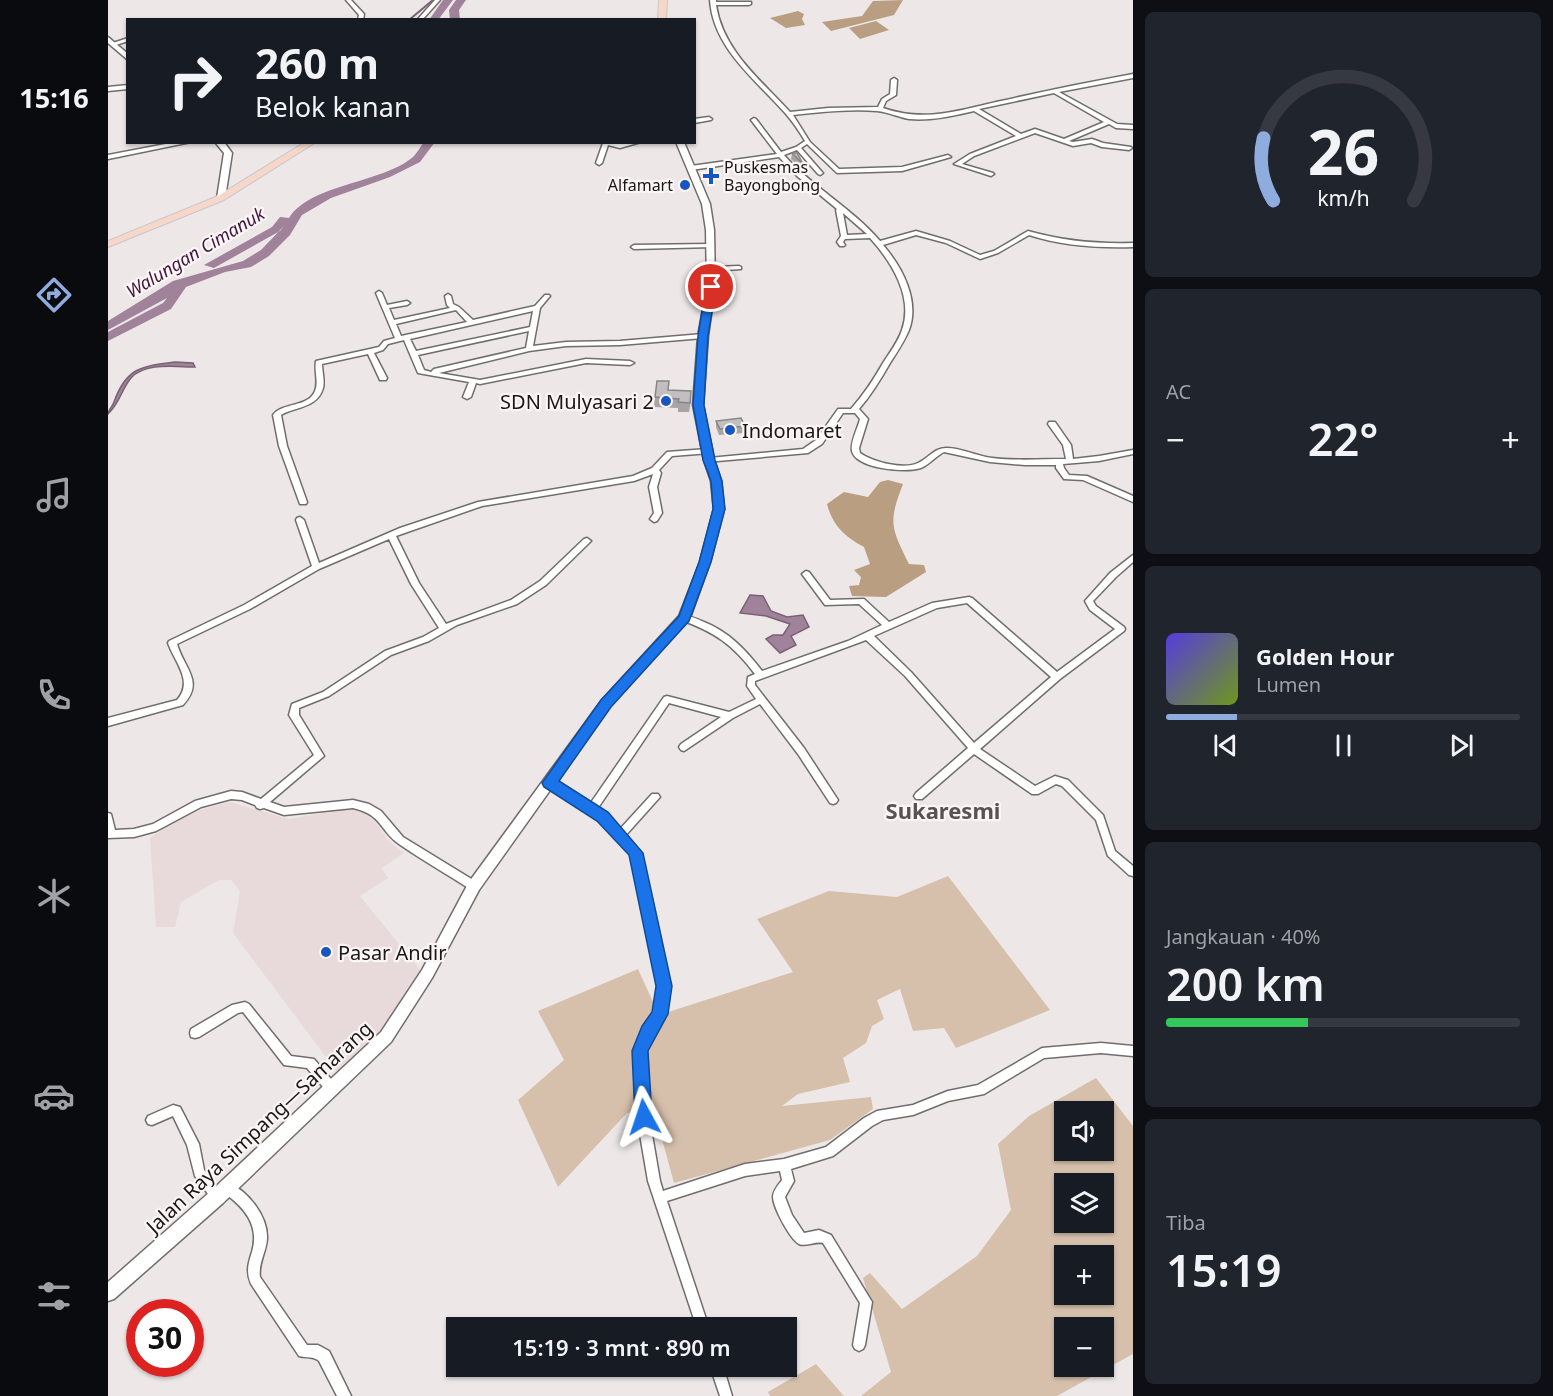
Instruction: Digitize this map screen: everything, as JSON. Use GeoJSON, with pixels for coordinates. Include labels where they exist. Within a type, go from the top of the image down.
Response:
{"type":"FeatureCollection","features":[{"type":"Feature","properties":{"kind":"main road"},"geometry":{"type":"LineString","coordinates":[[662,18],[663,0]]}},
{"type":"Feature","properties":{"kind":"main road"},"geometry":{"type":"LineString","coordinates":[[110,42],[126,56]]}},
{"type":"Feature","properties":{"kind":"main road"},"geometry":{"type":"LineString","coordinates":[[221,144],[228,153],[221,198]]}},
{"type":"Feature","properties":{"kind":"main road"},"geometry":{"type":"LineString","coordinates":[[108,244],[221,198],[309,144]]}},
{"type":"Feature","properties":{"kind":"main road","name":"Jalan Raya Simpang—Samarang"},"geometry":{"type":"LineString","coordinates":[[108,1293],[227,1188],[386,1037],[405,1010],[474,886],[606,703],[684,618],[718,517],[716,481],[698,405],[703,336],[711,287],[711,246],[706,204],[681,144]]}},
{"type":"Feature","properties":{"kind":"street"},"geometry":{"type":"LineString","coordinates":[[348,0],[362,15],[361,18]]}},
{"type":"Feature","properties":{"kind":"street"},"geometry":{"type":"LineString","coordinates":[[421,18],[438,0]]}},
{"type":"Feature","properties":{"kind":"street"},"geometry":{"type":"LineString","coordinates":[[749,3],[713,2],[721,33],[745,68],[789,114],[809,143],[837,171],[902,169],[948,157]]}},
{"type":"Feature","properties":{"kind":"street"},"geometry":{"type":"LineString","coordinates":[[110,42],[126,39]]}},
{"type":"Feature","properties":{"kind":"street"},"geometry":{"type":"LineString","coordinates":[[789,114],[828,110],[880,109],[897,115],[931,118],[1057,93],[1091,82],[1133,76]]}},
{"type":"Feature","properties":{"kind":"street"},"geometry":{"type":"LineString","coordinates":[[880,109],[884,100],[893,95],[894,80]]}},
{"type":"Feature","properties":{"kind":"street"},"geometry":{"type":"LineString","coordinates":[[108,89],[126,87]]}},
{"type":"Feature","properties":{"kind":"street"},"geometry":{"type":"LineString","coordinates":[[1057,93],[1116,126],[1133,127]]}},
{"type":"Feature","properties":{"kind":"street"},"geometry":{"type":"LineString","coordinates":[[975,109],[1020,136]]}},
{"type":"Feature","properties":{"kind":"street"},"geometry":{"type":"LineString","coordinates":[[696,121],[709,119]]}},
{"type":"Feature","properties":{"kind":"street"},"geometry":{"type":"LineString","coordinates":[[754,120],[798,175],[882,246],[901,278],[908,308],[907,323],[879,377],[854,410]]}},
{"type":"Feature","properties":{"kind":"street"},"geometry":{"type":"LineString","coordinates":[[1064,141],[1109,122]]}},
{"type":"Feature","properties":{"kind":"street"},"geometry":{"type":"LineString","coordinates":[[991,174],[957,164],[972,155],[1035,131],[1078,144],[1093,141],[1102,145],[1129,148]]}},
{"type":"Feature","properties":{"kind":"street"},"geometry":{"type":"LineString","coordinates":[[691,168],[781,155],[809,143]]}},
{"type":"Feature","properties":{"kind":"street"},"geometry":{"type":"LineString","coordinates":[[108,157],[177,144]]}},
{"type":"Feature","properties":{"kind":"street"},"geometry":{"type":"LineString","coordinates":[[599,163],[605,144]]}},
{"type":"Feature","properties":{"kind":"street"},"geometry":{"type":"LineString","coordinates":[[610,144],[620,146],[629,144]]}},
{"type":"Feature","properties":{"kind":"street"},"geometry":{"type":"LineString","coordinates":[[798,148],[820,173]]}},
{"type":"Feature","properties":{"kind":"street"},"geometry":{"type":"LineString","coordinates":[[839,210],[843,241],[872,236]]}},
{"type":"Feature","properties":{"kind":"street"},"geometry":{"type":"LineString","coordinates":[[878,244],[916,233],[948,242],[980,257],[993,253],[1028,233],[1062,242],[1112,246],[1133,245]]}},
{"type":"Feature","properties":{"kind":"street"},"geometry":{"type":"LineString","coordinates":[[634,247],[711,246]]}},
{"type":"Feature","properties":{"kind":"street"},"geometry":{"type":"LineString","coordinates":[[712,269],[739,267]]}},
{"type":"Feature","properties":{"kind":"street"},"geometry":{"type":"LineString","coordinates":[[379,293],[392,322],[414,354],[422,371],[432,374],[473,381],[586,361],[630,363]]}},
{"type":"Feature","properties":{"kind":"street"},"geometry":{"type":"LineString","coordinates":[[448,296],[450,305],[457,308],[471,322]]}},
{"type":"Feature","properties":{"kind":"street"},"geometry":{"type":"LineString","coordinates":[[529,349],[537,308],[547,296]]}},
{"type":"Feature","properties":{"kind":"street"},"geometry":{"type":"LineString","coordinates":[[385,307],[407,303]]}},
{"type":"Feature","properties":{"kind":"street"},"geometry":{"type":"LineString","coordinates":[[392,322],[457,308]]}},
{"type":"Feature","properties":{"kind":"street"},"geometry":{"type":"LineString","coordinates":[[303,502],[283,446],[278,413],[307,403],[318,395],[319,363],[381,349],[386,342],[537,308]]}},
{"type":"Feature","properties":{"kind":"street"},"geometry":{"type":"LineString","coordinates":[[414,354],[534,328]]}},
{"type":"Feature","properties":{"kind":"street"},"geometry":{"type":"LineString","coordinates":[[503,334],[512,352]]}},
{"type":"Feature","properties":{"kind":"street"},"geometry":{"type":"LineString","coordinates":[[432,374],[529,349],[566,344],[620,343],[703,336]]}},
{"type":"Feature","properties":{"kind":"street"},"geometry":{"type":"LineString","coordinates":[[532,338],[566,344]]}},
{"type":"Feature","properties":{"kind":"street"},"geometry":{"type":"LineString","coordinates":[[586,343],[586,361]]}},
{"type":"Feature","properties":{"kind":"street"},"geometry":{"type":"LineString","coordinates":[[370,351],[383,378]]}},
{"type":"Feature","properties":{"kind":"street"},"geometry":{"type":"LineString","coordinates":[[467,397],[473,381]]}},
{"type":"Feature","properties":{"kind":"street"},"geometry":{"type":"LineString","coordinates":[[108,722],[180,703],[187,696],[190,681],[172,643],[247,607],[316,567],[391,535],[481,504],[634,478],[655,470],[673,453],[708,455],[805,451],[819,442],[841,411],[854,410],[864,419],[855,451],[861,458],[869,461],[915,466],[944,450],[989,460],[1059,461],[1098,459],[1133,452]]}},
{"type":"Feature","properties":{"kind":"street"},"geometry":{"type":"LineString","coordinates":[[1052,424],[1066,445],[1070,461]]}},
{"type":"Feature","properties":{"kind":"street"},"geometry":{"type":"LineString","coordinates":[[1059,461],[1060,468],[1067,477],[1084,478],[1133,499]]}},
{"type":"Feature","properties":{"kind":"street"},"geometry":{"type":"LineString","coordinates":[[654,519],[658,513],[653,487],[657,474],[655,470]]}},
{"type":"Feature","properties":{"kind":"street"},"geometry":{"type":"LineString","coordinates":[[300,519],[316,567]]}},
{"type":"Feature","properties":{"kind":"street"},"geometry":{"type":"LineString","coordinates":[[391,535],[416,584],[444,628]]}},
{"type":"Feature","properties":{"kind":"street"},"geometry":{"type":"LineString","coordinates":[[260,805],[319,756],[294,715],[296,706],[326,694],[388,653],[525,596],[543,583],[587,541]]}},
{"type":"Feature","properties":{"kind":"street"},"geometry":{"type":"LineString","coordinates":[[919,796],[1057,677],[1121,629],[1093,608],[1089,601],[1113,575],[1133,558]]}},
{"type":"Feature","properties":{"kind":"street"},"geometry":{"type":"LineString","coordinates":[[806,574],[828,603],[861,601],[887,625]]}},
{"type":"Feature","properties":{"kind":"street"},"geometry":{"type":"LineString","coordinates":[[833,800],[801,751],[749,683],[760,675],[868,636],[887,625],[940,604],[956,604],[970,600],[1057,677]]}},
{"type":"Feature","properties":{"kind":"street"},"geometry":{"type":"LineString","coordinates":[[684,618],[705,624],[734,641],[760,675]]}},
{"type":"Feature","properties":{"kind":"street"},"geometry":{"type":"LineString","coordinates":[[868,636],[908,674],[975,750],[1035,791],[1055,780],[1065,783],[1100,818],[1111,853],[1133,872]]}},
{"type":"Feature","properties":{"kind":"street"},"geometry":{"type":"LineString","coordinates":[[592,809],[666,699],[730,716]]}},
{"type":"Feature","properties":{"kind":"street"},"geometry":{"type":"LineString","coordinates":[[684,747],[730,716],[761,700]]}},
{"type":"Feature","properties":{"kind":"street"},"geometry":{"type":"LineString","coordinates":[[549,783],[592,809],[621,834],[636,853],[664,986],[660,1014],[648,1032],[640,1051],[644,1117],[654,1181],[699,1317]]}},
{"type":"Feature","properties":{"kind":"street"},"geometry":{"type":"LineString","coordinates":[[108,817],[110,834],[134,833],[156,827],[198,804],[217,798],[242,796],[260,805],[284,811],[353,804],[366,807],[378,814],[400,840],[474,886]]}},
{"type":"Feature","properties":{"kind":"street"},"geometry":{"type":"LineString","coordinates":[[621,834],[655,797]]}},
{"type":"Feature","properties":{"kind":"street"},"geometry":{"type":"LineString","coordinates":[[195,1033],[237,1008],[245,1007],[288,1061],[310,1063],[332,1089]]}},
{"type":"Feature","properties":{"kind":"street"},"geometry":{"type":"LineString","coordinates":[[659,1198],[745,1170],[784,1165],[829,1152],[845,1143],[868,1122],[881,1115],[913,1110],[948,1096],[980,1090],[1042,1053],[1101,1048],[1133,1051]]}},
{"type":"Feature","properties":{"kind":"street"},"geometry":{"type":"LineString","coordinates":[[152,1120],[173,1110],[176,1111],[194,1144],[199,1172],[217,1197]]}},
{"type":"Feature","properties":{"kind":"street"},"geometry":{"type":"LineString","coordinates":[[784,1165],[788,1181],[780,1191],[779,1199],[792,1225],[802,1239],[819,1236],[827,1239],[866,1302],[859,1345]]}},
{"type":"Feature","properties":{"kind":"street"},"geometry":{"type":"LineString","coordinates":[[227,1188],[246,1200],[256,1217],[261,1238],[259,1249],[253,1259],[252,1273],[255,1280],[304,1351],[318,1352],[324,1356],[344,1396]]}},
{"type":"Feature","properties":{"kind":"street"},"geometry":{"type":"LineString","coordinates":[[720,1377],[726,1396]]}},
{"type":"Feature","properties":{"kind":"shaded area"},"geometry":{"type":"Polygon","coordinates":[[[903,0],[894,15],[831,31],[822,22],[862,16],[873,1],[903,0]]]}},
{"type":"Feature","properties":{"kind":"shaded area"},"geometry":{"type":"Polygon","coordinates":[[[798,11],[804,14],[802,19],[805,25],[786,28],[770,18],[798,11]]]}},
{"type":"Feature","properties":{"kind":"shaded area"},"geometry":{"type":"Polygon","coordinates":[[[876,21],[889,30],[860,39],[849,28],[876,21]]]}},
{"type":"Feature","properties":{"kind":"shaded area"},"geometry":{"type":"Polygon","coordinates":[[[175,362],[193,363],[195,367],[161,366],[137,373],[131,378],[108,414],[130,375],[144,367],[175,362]]]}},
{"type":"Feature","properties":{"kind":"shaded area"},"geometry":{"type":"Polygon","coordinates":[[[888,480],[903,484],[894,517],[898,541],[909,564],[924,565],[926,572],[886,597],[852,596],[849,586],[859,585],[861,577],[854,570],[870,564],[864,547],[840,530],[827,504],[844,492],[868,497],[880,482],[888,480]]]}},
{"type":"Feature","properties":{"kind":"shaded area"},"geometry":{"type":"Polygon","coordinates":[[[750,595],[763,596],[771,611],[787,617],[803,615],[809,627],[791,636],[796,645],[780,653],[766,639],[773,635],[783,635],[790,624],[766,616],[740,613],[750,595]]]}},
{"type":"Feature","properties":{"kind":"shaded area","name":"Pasar Andir"},"geometry":{"type":"Polygon","coordinates":[[[230,802],[289,819],[343,809],[362,811],[376,823],[388,840],[404,853],[382,868],[388,878],[360,896],[421,971],[400,1008],[380,1033],[338,1073],[233,933],[240,891],[231,880],[219,880],[181,902],[175,927],[156,927],[150,838],[173,822],[200,810],[230,802]]]}},
{"type":"Feature","properties":{"kind":"shaded area"},"geometry":{"type":"Polygon","coordinates":[[[948,876],[1050,1010],[956,1048],[944,1028],[913,1031],[900,989],[877,1000],[884,1019],[872,1026],[866,1043],[843,1058],[850,1082],[798,1094],[782,1106],[871,1097],[873,1109],[830,1140],[674,1183],[654,1110],[627,1113],[558,1187],[518,1100],[564,1060],[538,1011],[638,969],[659,1015],[793,972],[757,919],[829,891],[897,897],[948,876]]]}},
{"type":"Feature","properties":{"kind":"shaded area"},"geometry":{"type":"Polygon","coordinates":[[[1096,1078],[1114,1101],[1055,1101],[1096,1078]]]}},
{"type":"Feature","properties":{"kind":"shaded area"},"geometry":{"type":"Polygon","coordinates":[[[1114,1101],[1133,1126],[1133,1354],[1114,1364],[1114,1317],[1054,1317],[1054,1377],[1091,1377],[1057,1396],[861,1396],[891,1372],[863,1278],[870,1273],[902,1309],[977,1256],[1011,1210],[998,1144],[1029,1116],[1054,1102],[1054,1161],[1114,1161],[1114,1101]]]}},
{"type":"Feature","properties":{"kind":"shaded area"},"geometry":{"type":"Polygon","coordinates":[[[816,1364],[844,1396],[770,1396],[768,1392],[816,1364]]]}},
{"type":"Feature","properties":{"kind":"building"},"geometry":{"type":"Polygon","coordinates":[[[792,153],[797,153],[803,164],[792,153]]]}},
{"type":"Feature","properties":{"kind":"building"},"geometry":{"type":"Polygon","coordinates":[[[657,381],[669,381],[668,390],[691,391],[690,403],[678,402],[679,399],[655,397],[657,381]]]}},
{"type":"Feature","properties":{"kind":"building"},"geometry":{"type":"Polygon","coordinates":[[[741,418],[745,426],[720,429],[716,421],[741,418]]]}},
{"type":"Feature","properties":{"kind":"waterway"},"geometry":{"type":"LineString","coordinates":[[411,18],[433,0]]}},
{"type":"Feature","properties":{"kind":"waterway","name":"Walungan Cimanuk"},"geometry":{"type":"LineString","coordinates":[[434,18],[448,0]]}},
{"type":"Feature","properties":{"kind":"waterway"},"geometry":{"type":"LineString","coordinates":[[455,18],[454,10],[461,0]]}},
{"type":"Feature","properties":{"kind":"waterway"},"geometry":{"type":"LineString","coordinates":[[108,337],[167,306],[182,284],[222,269],[247,264],[265,253],[286,233],[298,213],[327,196],[386,175],[416,160],[428,144]]}},
{"type":"Feature","properties":{"kind":"waterway","name":"Walungan Cimanuk"},"geometry":{"type":"LineString","coordinates":[[210,265],[276,229],[284,219]]}},
{"type":"Feature","properties":{"kind":"waterway","name":"Walungan Cimanuk"},"geometry":{"type":"LineString","coordinates":[[108,326],[177,284]]}},
{"type":"Feature","properties":{"kind":"place","name":"Puskesmas Bayongbong"},"geometry":{"type":"Point","coordinates":[711,176]}},
{"type":"Feature","properties":{"kind":"place","name":"Alfamart"},"geometry":{"type":"Point","coordinates":[685,185]}},
{"type":"Feature","properties":{"kind":"place","name":"SDN Mulyasari 2"},"geometry":{"type":"Point","coordinates":[666,401]}},
{"type":"Feature","properties":{"kind":"place","name":"Indomaret"},"geometry":{"type":"Point","coordinates":[730,430]}},
{"type":"Feature","properties":{"kind":"place","name":"Pasar Andir"},"geometry":{"type":"Point","coordinates":[326,952]}},
{"type":"Feature","properties":{"kind":"district","name":"Sukaresmi"},"geometry":{"type":"Point","coordinates":[943,810]}},
{"type":"Feature","properties":{"kind":"route"},"geometry":{"type":"LineString","coordinates":[[644,1117],[640,1051],[642,1043],[660,1014],[664,999],[664,986],[636,853],[603,816],[571,794],[549,783],[606,703],[674,632],[684,618],[705,562],[719,509],[716,481],[709,460],[698,405],[703,336],[711,287]]}}]}
